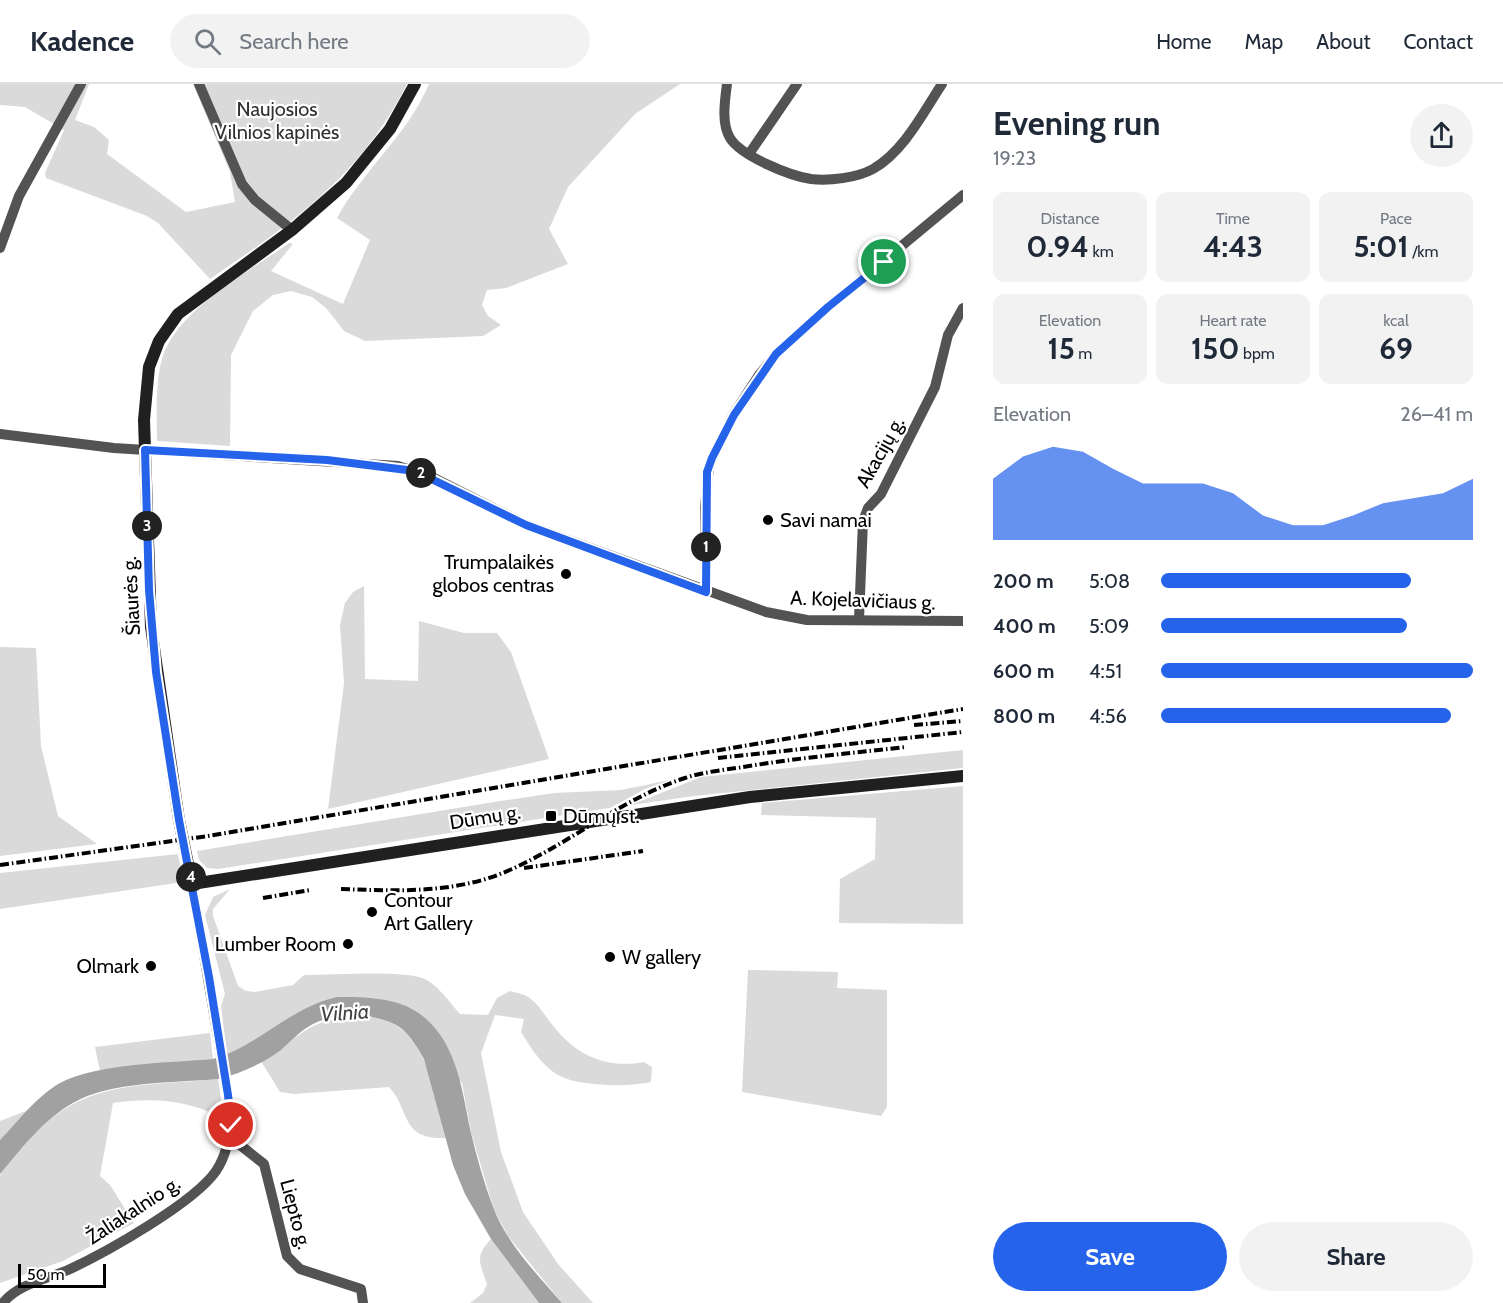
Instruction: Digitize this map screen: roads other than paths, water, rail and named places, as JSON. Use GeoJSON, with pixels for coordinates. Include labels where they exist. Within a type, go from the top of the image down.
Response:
{"type":"FeatureCollection","features":[{"type":"Feature","properties":{"kind":"main road","name":"Šiaurės g."},"geometry":{"type":"LineString","coordinates":[[192,884],[179,820],[156,672],[149,590],[145,399],[149,367],[167,328],[178,314],[292,230],[346,183],[390,129],[415,84]]}},
{"type":"Feature","properties":{"kind":"main road","name":"Dūmų g."},"geometry":{"type":"LineString","coordinates":[[192,884],[757,796],[963,776]]}},
{"type":"Feature","properties":{"kind":"street"},"geometry":{"type":"LineString","coordinates":[[0,248],[19,196],[81,84]]}},
{"type":"Feature","properties":{"kind":"street"},"geometry":{"type":"LineString","coordinates":[[199,84],[242,184],[255,200],[292,230]]}},
{"type":"Feature","properties":{"kind":"street"},"geometry":{"type":"LineString","coordinates":[[727,84],[726,129],[738,147],[775,167],[810,179],[859,176],[893,154],[942,84]]}},
{"type":"Feature","properties":{"kind":"street"},"geometry":{"type":"LineString","coordinates":[[749,154],[797,84]]}},
{"type":"Feature","properties":{"kind":"street"},"geometry":{"type":"LineString","coordinates":[[706,592],[705,507],[709,466],[734,415],[759,375],[776,354],[828,307],[963,195]]}},
{"type":"Feature","properties":{"kind":"street","name":"Akacijų g."},"geometry":{"type":"LineString","coordinates":[[860,619],[863,521],[868,508],[881,494],[935,387],[948,335],[963,308]]}},
{"type":"Feature","properties":{"kind":"street","name":"A. Kojelavičiaus g."},"geometry":{"type":"LineString","coordinates":[[0,434],[87,446],[335,461],[415,471],[526,525],[706,592],[789,617],[963,621]]}},
{"type":"Feature","properties":{"kind":"street","name":"Šiaurės g."},"geometry":{"type":"LineString","coordinates":[[192,884],[228,1095],[231,1125],[228,1140]]}},
{"type":"Feature","properties":{"kind":"street","name":"Žaliakalnio g."},"geometry":{"type":"LineString","coordinates":[[3,1303],[23,1288],[109,1249],[186,1199],[205,1184],[216,1170],[228,1140]]}},
{"type":"Feature","properties":{"kind":"street","name":"Liepto g."},"geometry":{"type":"LineString","coordinates":[[228,1140],[240,1144],[264,1164],[291,1264],[361,1289],[363,1303]]}},
{"type":"Feature","properties":{"kind":"water","name":"Vilnia"},"geometry":{"type":"Polygon","coordinates":[[[337,997],[391,1001],[411,1008],[433,1025],[443,1039],[456,1069],[478,1161],[499,1221],[523,1258],[562,1303],[539,1303],[491,1239],[465,1194],[453,1165],[424,1059],[402,1029],[382,1019],[346,1016],[323,1020],[304,1029],[281,1050],[267,1059],[243,1071],[218,1079],[143,1084],[88,1096],[73,1103],[52,1118],[0,1174],[0,1140],[36,1102],[60,1083],[93,1071],[213,1059],[245,1045],[304,1009],[337,997]]]}},
{"type":"Feature","properties":{"kind":"railway"},"geometry":{"type":"LineString","coordinates":[[0,865],[208,836],[963,709]]}},
{"type":"Feature","properties":{"kind":"railway"},"geometry":{"type":"LineString","coordinates":[[914,725],[963,721]]}},
{"type":"Feature","properties":{"kind":"railway"},"geometry":{"type":"LineString","coordinates":[[718,758],[963,732]]}},
{"type":"Feature","properties":{"kind":"railway"},"geometry":{"type":"LineString","coordinates":[[341,889],[428,889],[471,883],[512,869],[639,797],[685,778],[714,771],[784,761],[906,747]]}},
{"type":"Feature","properties":{"kind":"railway"},"geometry":{"type":"LineString","coordinates":[[524,868],[643,851]]}},
{"type":"Feature","properties":{"kind":"railway"},"geometry":{"type":"LineString","coordinates":[[263,898],[310,890]]}},
{"type":"Feature","properties":{"kind":"place","name":"Savi namai"},"geometry":{"type":"Point","coordinates":[768,520]}},
{"type":"Feature","properties":{"kind":"place","name":"Trumpalaikės globos centras"},"geometry":{"type":"Point","coordinates":[566,574]}},
{"type":"Feature","properties":{"kind":"place","name":"Dūmų st."},"geometry":{"type":"Point","coordinates":[551,816]}},
{"type":"Feature","properties":{"kind":"place","name":"Contour Art Gallery"},"geometry":{"type":"Point","coordinates":[372,912]}},
{"type":"Feature","properties":{"kind":"place","name":"Lumber Room"},"geometry":{"type":"Point","coordinates":[348,944]}},
{"type":"Feature","properties":{"kind":"place","name":"W gallery"},"geometry":{"type":"Point","coordinates":[610,957]}},
{"type":"Feature","properties":{"kind":"place","name":"Olmark"},"geometry":{"type":"Point","coordinates":[151,966]}},
{"type":"Feature","properties":{"kind":"park label","name":"Naujosios Vilnios kapinės"},"geometry":{"type":"Point","coordinates":[277,120]}}]}
